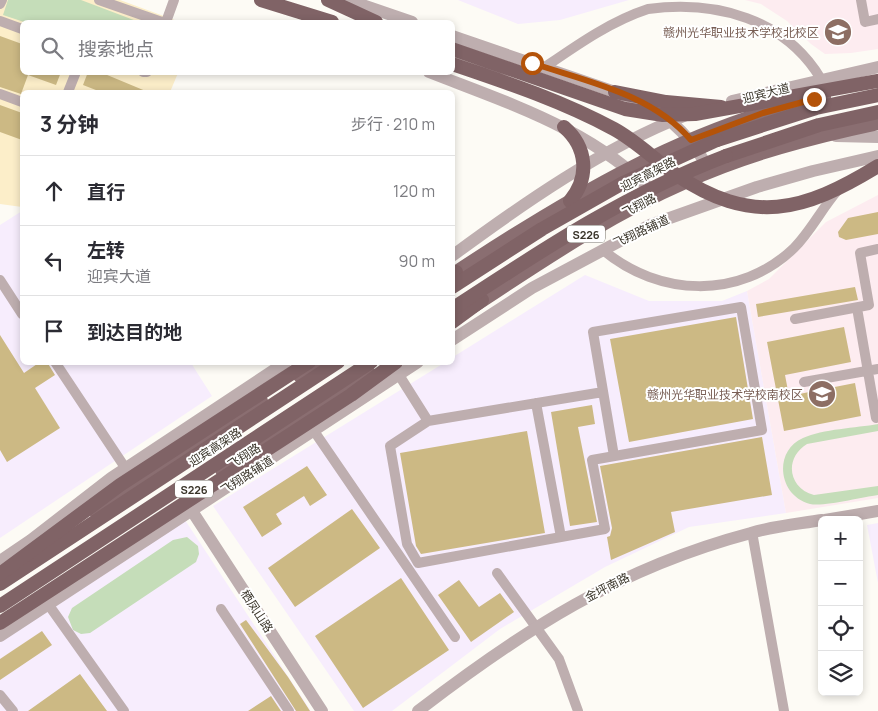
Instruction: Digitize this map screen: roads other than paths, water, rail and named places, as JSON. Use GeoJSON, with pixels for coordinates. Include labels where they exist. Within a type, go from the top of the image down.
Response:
{"type":"FeatureCollection","features":[{"type":"Feature","properties":{"kind":"highway"},"geometry":{"type":"LineString","coordinates":[[261,0],[326,20]]}},
{"type":"Feature","properties":{"kind":"highway"},"geometry":{"type":"LineString","coordinates":[[328,0],[372,20]]}},
{"type":"Feature","properties":{"kind":"highway"},"geometry":{"type":"LineString","coordinates":[[455,51],[625,109],[663,115],[695,114],[878,81]]}},
{"type":"Feature","properties":{"kind":"highway"},"geometry":{"type":"LineString","coordinates":[[455,65],[528,90],[581,112],[636,143],[676,174],[704,191],[731,202],[761,208],[790,207],[819,198],[850,184],[878,166]]}},
{"type":"Feature","properties":{"kind":"highway"},"geometry":{"type":"LineString","coordinates":[[615,92],[666,102],[713,106],[765,105],[814,99]]}},
{"type":"Feature","properties":{"kind":"highway","name":"迎宾高架路"},"geometry":{"type":"LineString","coordinates":[[455,285],[542,229],[623,183],[717,140],[816,108],[878,95]]}},
{"type":"Feature","properties":{"kind":"highway","name":"迎宾高架路"},"geometry":{"type":"LineString","coordinates":[[455,307],[553,242],[684,172],[771,140],[878,112]]}},
{"type":"Feature","properties":{"kind":"highway"},"geometry":{"type":"LineString","coordinates":[[564,127],[580,146],[584,168],[580,187],[570,201]]}},
{"type":"Feature","properties":{"kind":"highway"},"geometry":{"type":"LineString","coordinates":[[455,319],[482,300]]}},
{"type":"Feature","properties":{"kind":"highway"},"geometry":{"type":"LineString","coordinates":[[0,574],[120,485],[304,365]]}},
{"type":"Feature","properties":{"kind":"highway","name":"迎宾高架路"},"geometry":{"type":"LineString","coordinates":[[0,584],[333,365]]}},
{"type":"Feature","properties":{"kind":"highway","name":"迎宾高架路"},"geometry":{"type":"LineString","coordinates":[[0,606],[366,365]]}},
{"type":"Feature","properties":{"kind":"highway"},"geometry":{"type":"LineString","coordinates":[[0,622],[351,395],[397,369]]}},
{"type":"Feature","properties":{"kind":"main road","name":"迎宾大道"},"geometry":{"type":"LineString","coordinates":[[691,140],[814,99],[878,85]]}},
{"type":"Feature","properties":{"kind":"main road","name":"S226"},"geometry":{"type":"LineString","coordinates":[[822,135],[878,123]]}},
{"type":"Feature","properties":{"kind":"main road","name":"飞翔路"},"geometry":{"type":"LineString","coordinates":[[482,300],[558,250],[657,196],[729,164],[822,135]]}},
{"type":"Feature","properties":{"kind":"main road"},"geometry":{"type":"LineString","coordinates":[[455,273],[570,201],[629,168],[691,140]]}},
{"type":"Feature","properties":{"kind":"main road"},"geometry":{"type":"LineString","coordinates":[[0,574],[315,365]]}},
{"type":"Feature","properties":{"kind":"main road","name":"飞翔路"},"geometry":{"type":"LineString","coordinates":[[0,616],[382,365]]}},
{"type":"Feature","properties":{"kind":"street"},"geometry":{"type":"LineString","coordinates":[[0,4],[2,0]]}},
{"type":"Feature","properties":{"kind":"street"},"geometry":{"type":"LineString","coordinates":[[99,0],[158,20]]}},
{"type":"Feature","properties":{"kind":"street"},"geometry":{"type":"LineString","coordinates":[[165,20],[174,0]]}},
{"type":"Feature","properties":{"kind":"street"},"geometry":{"type":"LineString","coordinates":[[261,0],[305,20]]}},
{"type":"Feature","properties":{"kind":"street"},"geometry":{"type":"LineString","coordinates":[[348,0],[406,20]]}},
{"type":"Feature","properties":{"kind":"street"},"geometry":{"type":"LineString","coordinates":[[860,0],[865,22],[878,19]]}},
{"type":"Feature","properties":{"kind":"street"},"geometry":{"type":"LineString","coordinates":[[545,67],[588,38],[634,14],[662,5],[690,2],[734,8],[767,22],[795,44],[821,79]]}},
{"type":"Feature","properties":{"kind":"street"},"geometry":{"type":"LineString","coordinates":[[0,21],[20,28]]}},
{"type":"Feature","properties":{"kind":"street"},"geometry":{"type":"LineString","coordinates":[[455,37],[641,101],[672,121],[691,140],[710,172]]}},
{"type":"Feature","properties":{"kind":"street","name":"迎宾大道"},"geometry":{"type":"LineString","coordinates":[[608,152],[657,127],[713,106],[878,66]]}},
{"type":"Feature","properties":{"kind":"street"},"geometry":{"type":"LineString","coordinates":[[69,90],[75,75]]}},
{"type":"Feature","properties":{"kind":"street"},"geometry":{"type":"LineString","coordinates":[[437,75],[564,127],[608,152],[629,168],[657,196]]}},
{"type":"Feature","properties":{"kind":"street"},"geometry":{"type":"LineString","coordinates":[[814,99],[878,77]]}},
{"type":"Feature","properties":{"kind":"street"},"geometry":{"type":"LineString","coordinates":[[0,94],[20,101]]}},
{"type":"Feature","properties":{"kind":"street"},"geometry":{"type":"LineString","coordinates":[[822,135],[878,136]]}},
{"type":"Feature","properties":{"kind":"street"},"geometry":{"type":"LineString","coordinates":[[455,254],[493,226],[608,152]]}},
{"type":"Feature","properties":{"kind":"street"},"geometry":{"type":"LineString","coordinates":[[603,250],[637,273],[677,286],[719,285],[747,278],[772,265],[794,247],[839,188],[878,157]]}},
{"type":"Feature","properties":{"kind":"street","name":"飞翔路辅道"},"geometry":{"type":"LineString","coordinates":[[455,338],[532,288],[650,225],[677,214],[705,208],[782,180],[878,157]]}},
{"type":"Feature","properties":{"kind":"street"},"geometry":{"type":"LineString","coordinates":[[795,319],[869,306],[860,252],[878,249]]}},
{"type":"Feature","properties":{"kind":"street"},"geometry":{"type":"LineString","coordinates":[[0,280],[20,311]]}},
{"type":"Feature","properties":{"kind":"street"},"geometry":{"type":"LineString","coordinates":[[603,392],[428,422],[390,446],[407,544],[418,564],[605,529],[592,460],[762,430],[741,307],[593,332],[614,456]]}},
{"type":"Feature","properties":{"kind":"street"},"geometry":{"type":"LineString","coordinates":[[857,308],[873,370],[876,418]]}},
{"type":"Feature","properties":{"kind":"street"},"geometry":{"type":"LineString","coordinates":[[57,365],[126,468]]}},
{"type":"Feature","properties":{"kind":"street"},"geometry":{"type":"LineString","coordinates":[[0,561],[126,468],[281,365]]}},
{"type":"Feature","properties":{"kind":"street","name":"飞翔路辅道"},"geometry":{"type":"LineString","coordinates":[[0,636],[314,432],[397,369],[409,365]]}},
{"type":"Feature","properties":{"kind":"street"},"geometry":{"type":"LineString","coordinates":[[397,369],[428,422]]}},
{"type":"Feature","properties":{"kind":"street"},"geometry":{"type":"LineString","coordinates":[[804,382],[873,370]]}},
{"type":"Feature","properties":{"kind":"street"},"geometry":{"type":"LineString","coordinates":[[536,403],[561,537]]}},
{"type":"Feature","properties":{"kind":"street"},"geometry":{"type":"LineString","coordinates":[[314,432],[455,637]]}},
{"type":"Feature","properties":{"kind":"street","name":"栖凤山路"},"geometry":{"type":"LineString","coordinates":[[192,511],[322,711]]}},
{"type":"Feature","properties":{"kind":"street","name":"金坪南路"},"geometry":{"type":"LineString","coordinates":[[847,516],[878,511]]}},
{"type":"Feature","properties":{"kind":"street","name":"金坪南路"},"geometry":{"type":"LineString","coordinates":[[418,711],[502,648],[573,603],[628,576],[679,555],[752,532],[818,521]]}},
{"type":"Feature","properties":{"kind":"street"},"geometry":{"type":"LineString","coordinates":[[752,532],[784,711]]}},
{"type":"Feature","properties":{"kind":"street"},"geometry":{"type":"LineString","coordinates":[[497,573],[559,659],[578,711]]}},
{"type":"Feature","properties":{"kind":"street"},"geometry":{"type":"LineString","coordinates":[[48,604],[124,711]]}},
{"type":"Feature","properties":{"kind":"street"},"geometry":{"type":"LineString","coordinates":[[221,609],[289,711]]}},
{"type":"Feature","properties":{"kind":"street"},"geometry":{"type":"LineString","coordinates":[[0,695],[13,711]]}},
{"type":"Feature","properties":{"kind":"place","name":"赣州光华职业技术学校北校区"},"geometry":{"type":"Point","coordinates":[838,32]}},
{"type":"Feature","properties":{"kind":"place","name":"赣州光华职业技术学校南校区"},"geometry":{"type":"Point","coordinates":[822,394]}}]}
